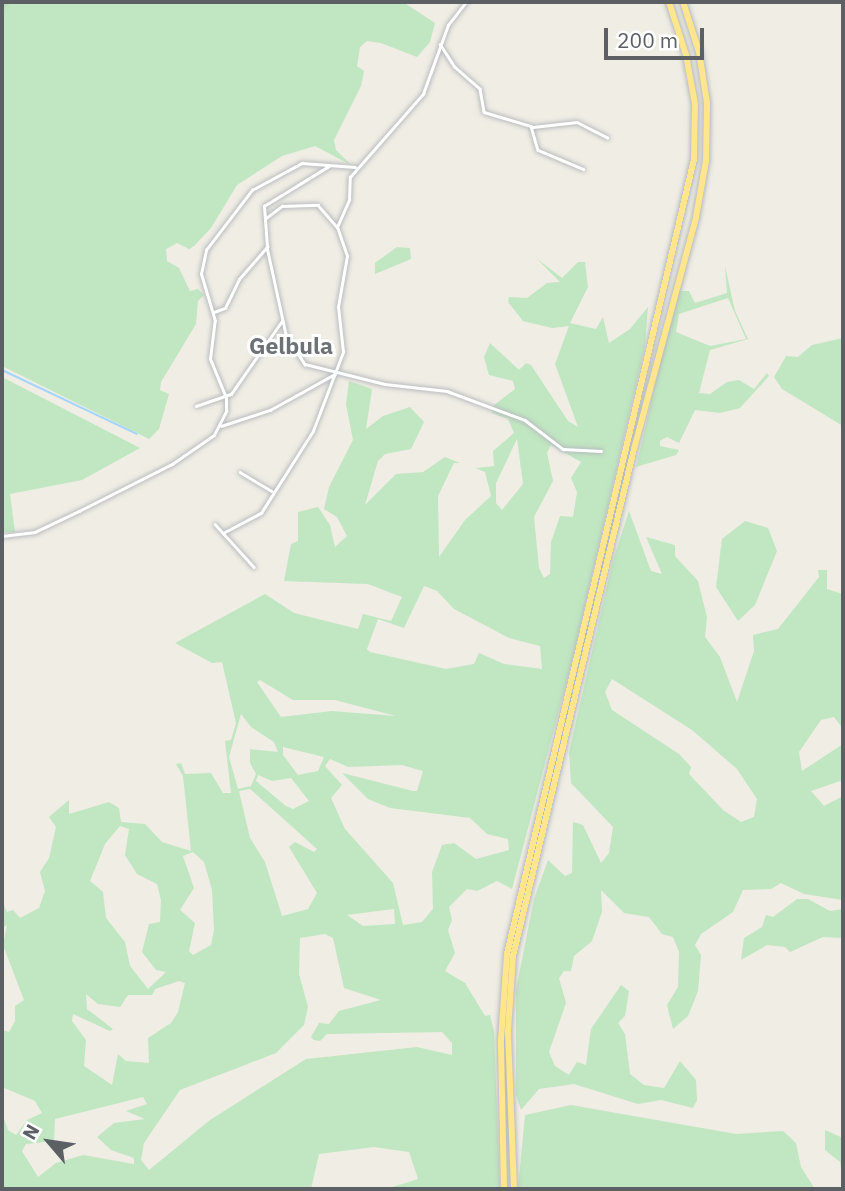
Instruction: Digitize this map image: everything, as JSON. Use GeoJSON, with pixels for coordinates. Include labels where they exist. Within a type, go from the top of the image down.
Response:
{"type":"FeatureCollection","features":[{"type":"Feature","properties":{"kind":"highway"},"geometry":{"type":"LineString","coordinates":[[505,1189],[501,1040],[507,954],[694,159],[695,104],[686,55],[668,2]]}},
{"type":"Feature","properties":{"kind":"highway"},"geometry":{"type":"LineString","coordinates":[[514,1189],[508,1031],[513,956],[634,449],[696,217],[706,160],[707,103],[699,52],[683,2]]}},
{"type":"Feature","properties":{"kind":"street"},"geometry":{"type":"LineString","coordinates":[[337,227],[355,167],[422,94],[440,44],[466,2]]}},
{"type":"Feature","properties":{"kind":"street"},"geometry":{"type":"LineString","coordinates":[[440,44],[455,67],[480,89],[484,112],[533,127],[577,122],[607,137]]}},
{"type":"Feature","properties":{"kind":"street"},"geometry":{"type":"LineString","coordinates":[[533,127],[538,150],[583,169]]}},
{"type":"Feature","properties":{"kind":"street"},"geometry":{"type":"LineString","coordinates":[[226,398],[210,359],[214,312],[202,262],[243,197],[302,163],[355,167]]}},
{"type":"Feature","properties":{"kind":"street"},"geometry":{"type":"LineString","coordinates":[[331,166],[266,205],[267,247],[282,321],[298,360],[335,374],[447,391],[525,419],[563,449],[584,454],[601,451]]}},
{"type":"Feature","properties":{"kind":"street"},"geometry":{"type":"LineString","coordinates":[[223,533],[255,519],[313,431],[345,339],[338,307],[347,256],[337,227],[318,205],[282,206],[265,220]]}},
{"type":"Feature","properties":{"kind":"street"},"geometry":{"type":"LineString","coordinates":[[214,312],[225,308],[239,279],[267,247]]}},
{"type":"Feature","properties":{"kind":"street"},"geometry":{"type":"LineString","coordinates":[[219,427],[226,398],[258,360],[282,321]]}},
{"type":"Feature","properties":{"kind":"street"},"geometry":{"type":"LineString","coordinates":[[2,536],[35,532],[149,476],[201,446],[219,427],[270,410],[335,374]]}},
{"type":"Feature","properties":{"kind":"street"},"geometry":{"type":"LineString","coordinates":[[196,406],[226,398]]}},
{"type":"Feature","properties":{"kind":"street"},"geometry":{"type":"LineString","coordinates":[[240,472],[272,491]]}},
{"type":"Feature","properties":{"kind":"street"},"geometry":{"type":"LineString","coordinates":[[215,524],[254,567]]}},
{"type":"Feature","properties":{"kind":"green space"},"geometry":{"type":"Polygon","coordinates":[[[2,2],[403,2],[435,23],[430,42],[417,57],[381,43],[367,41],[360,47],[357,66],[364,71],[361,86],[334,140],[336,150],[351,165],[315,146],[282,156],[237,185],[211,228],[194,246],[189,249],[177,243],[166,249],[167,261],[179,268],[190,291],[198,289],[204,295],[198,301],[196,324],[161,382],[160,390],[169,394],[159,429],[149,439],[2,366],[2,2]]]}},
{"type":"Feature","properties":{"kind":"green space"},"geometry":{"type":"Polygon","coordinates":[[[397,247],[410,248],[411,259],[375,274],[375,263],[397,247]]]}},
{"type":"Feature","properties":{"kind":"green space"},"geometry":{"type":"Polygon","coordinates":[[[536,258],[562,278],[578,262],[585,262],[588,287],[570,323],[596,329],[603,317],[609,343],[630,329],[648,307],[645,346],[574,653],[512,889],[497,881],[477,891],[467,889],[449,907],[452,920],[448,930],[455,953],[445,971],[465,983],[485,1016],[490,1015],[494,1031],[500,1189],[386,1189],[418,1179],[409,1152],[374,1147],[319,1154],[311,1189],[2,1189],[2,1113],[8,1130],[16,1135],[27,1120],[42,1113],[35,1101],[2,1087],[2,1030],[9,1032],[15,1021],[15,1006],[24,1000],[3,945],[7,925],[2,928],[2,901],[7,912],[13,910],[20,918],[39,908],[45,891],[40,872],[49,858],[56,827],[49,817],[69,800],[69,814],[109,802],[119,808],[121,822],[145,824],[162,842],[191,851],[183,776],[176,764],[181,763],[185,774],[211,773],[223,793],[231,793],[225,741],[231,740],[236,723],[222,662],[212,663],[175,643],[265,594],[294,613],[358,629],[363,614],[391,621],[402,597],[368,584],[284,581],[291,544],[298,541],[298,512],[318,507],[330,525],[335,547],[347,536],[337,517],[324,509],[329,487],[353,440],[346,404],[349,381],[372,389],[366,429],[383,416],[410,407],[424,422],[411,449],[385,454],[378,461],[365,505],[396,474],[423,472],[445,457],[460,463],[454,463],[438,496],[439,557],[465,520],[491,496],[485,472],[476,468],[494,466],[493,451],[514,433],[508,419],[492,413],[493,406],[515,389],[513,381],[489,375],[484,357],[490,343],[519,370],[526,363],[531,365],[568,421],[578,427],[555,364],[569,326],[552,328],[523,321],[508,302],[509,297],[527,298],[547,283],[560,282],[536,258]],[[517,439],[496,483],[496,503],[502,510],[523,484],[517,439]],[[551,445],[547,453],[553,481],[534,517],[539,568],[544,578],[550,574],[551,542],[560,516],[573,517],[577,492],[571,478],[581,462],[551,445]],[[424,586],[404,628],[378,619],[367,649],[370,652],[446,669],[474,664],[479,653],[504,664],[542,669],[540,646],[509,638],[454,609],[437,591],[424,586]],[[260,680],[257,682],[281,717],[332,711],[396,716],[335,700],[293,700],[260,680]],[[241,714],[229,757],[238,789],[251,786],[256,774],[250,763],[250,749],[278,752],[274,742],[251,727],[241,714]],[[283,747],[283,755],[298,775],[318,771],[324,757],[283,747]],[[330,759],[325,766],[342,785],[331,798],[345,829],[393,883],[403,925],[422,922],[433,909],[432,872],[442,845],[454,843],[476,859],[509,850],[508,839],[487,834],[470,818],[390,808],[368,799],[342,773],[417,791],[423,771],[402,765],[348,767],[330,759]],[[258,775],[256,781],[293,809],[309,801],[291,778],[272,781],[258,775]],[[250,789],[239,791],[250,838],[265,862],[282,916],[308,909],[317,893],[289,847],[295,842],[314,852],[317,849],[250,789]],[[120,826],[105,844],[90,881],[103,892],[106,918],[125,942],[130,966],[148,989],[166,972],[156,970],[142,952],[149,924],[160,922],[161,900],[157,884],[137,874],[125,855],[129,829],[120,826]],[[193,852],[183,856],[194,888],[180,910],[195,923],[189,951],[193,955],[211,945],[214,930],[212,890],[204,862],[193,852]],[[394,909],[347,915],[363,926],[395,924],[394,909]],[[325,934],[300,938],[299,974],[308,1007],[304,1025],[276,1053],[180,1090],[144,1143],[141,1160],[149,1170],[210,1120],[306,1059],[417,1047],[452,1055],[452,1043],[442,1032],[327,1034],[320,1041],[314,1040],[311,1037],[319,1023],[329,1024],[339,1011],[381,1000],[344,988],[333,938],[325,934]],[[179,981],[155,989],[152,995],[128,995],[120,1007],[98,1004],[86,994],[87,1009],[113,1029],[110,1031],[73,1014],[72,1021],[86,1040],[84,1066],[112,1085],[118,1054],[126,1061],[149,1063],[148,1038],[171,1023],[178,1012],[185,983],[179,981]],[[143,1097],[55,1119],[54,1141],[26,1144],[22,1151],[38,1177],[56,1163],[83,1155],[134,1164],[134,1158],[111,1150],[97,1137],[114,1123],[145,1119],[126,1111],[147,1104],[143,1097]]]}},
{"type":"Feature","properties":{"kind":"green space"},"geometry":{"type":"Polygon","coordinates":[[[725,266],[735,311],[748,339],[710,350],[699,393],[710,394],[727,382],[739,380],[754,389],[767,373],[769,376],[740,408],[720,413],[695,410],[679,443],[667,437],[660,441],[660,446],[679,450],[676,455],[636,467],[675,298],[680,291],[689,291],[695,303],[727,293],[725,266]],[[728,298],[679,314],[676,332],[710,346],[746,339],[728,298]]]}},
{"type":"Feature","properties":{"kind":"green space"},"geometry":{"type":"Polygon","coordinates":[[[843,338],[843,426],[782,389],[774,377],[786,356],[798,357],[812,345],[843,338]]]}},
{"type":"Feature","properties":{"kind":"green space"},"geometry":{"type":"Polygon","coordinates":[[[2,377],[140,448],[82,480],[10,494],[15,532],[2,532],[2,377]]]}},
{"type":"Feature","properties":{"kind":"green space"},"geometry":{"type":"Polygon","coordinates":[[[629,511],[651,571],[662,574],[646,537],[675,545],[675,556],[698,581],[707,617],[705,637],[720,657],[737,702],[754,651],[753,635],[778,629],[819,577],[818,570],[827,570],[827,589],[843,594],[843,729],[834,717],[821,720],[799,752],[802,771],[843,744],[843,780],[811,791],[824,806],[843,796],[843,900],[804,894],[781,883],[771,889],[743,890],[733,912],[701,934],[695,945],[701,955],[698,991],[688,1016],[673,1029],[667,1005],[678,987],[679,952],[673,937],[662,934],[649,917],[624,913],[601,890],[602,912],[592,941],[574,956],[571,971],[564,971],[559,978],[566,1003],[549,1052],[555,1066],[569,1075],[577,1062],[586,1065],[591,1029],[621,985],[629,991],[625,1016],[618,1023],[625,1034],[630,1074],[644,1085],[664,1088],[680,1061],[696,1080],[697,1100],[693,1108],[661,1100],[638,1104],[574,1084],[539,1089],[521,1110],[516,1095],[516,990],[534,899],[548,860],[565,876],[572,873],[573,822],[583,825],[601,863],[609,853],[613,827],[571,783],[569,752],[613,560],[629,511]],[[612,679],[605,692],[612,710],[679,754],[691,767],[689,774],[723,810],[741,822],[754,817],[757,799],[737,769],[692,730],[612,679]]]}},
{"type":"Feature","properties":{"kind":"green space"},"geometry":{"type":"Polygon","coordinates":[[[745,521],[768,528],[777,551],[755,605],[738,621],[716,587],[722,539],[745,521]]]}},
{"type":"Feature","properties":{"kind":"green space"},"geometry":{"type":"Polygon","coordinates":[[[797,899],[808,899],[830,911],[843,909],[843,938],[823,937],[790,952],[785,947],[767,945],[741,960],[744,938],[762,927],[766,915],[773,917],[797,899]]]}},
{"type":"Feature","properties":{"kind":"green space"},"geometry":{"type":"Polygon","coordinates":[[[571,1105],[736,1134],[783,1131],[796,1143],[801,1167],[815,1189],[518,1189],[525,1115],[571,1105]]]}},
{"type":"Feature","properties":{"kind":"green space"},"geometry":{"type":"Polygon","coordinates":[[[825,1130],[843,1138],[843,1182],[840,1162],[825,1150],[825,1130]]]}},
{"type":"Feature","properties":{"kind":"waterway"},"geometry":{"type":"LineString","coordinates":[[2,370],[137,434]]}},
{"type":"Feature","properties":{"kind":"district","name":"Gelbula"},"geometry":{"type":"Point","coordinates":[291,345]}}]}
